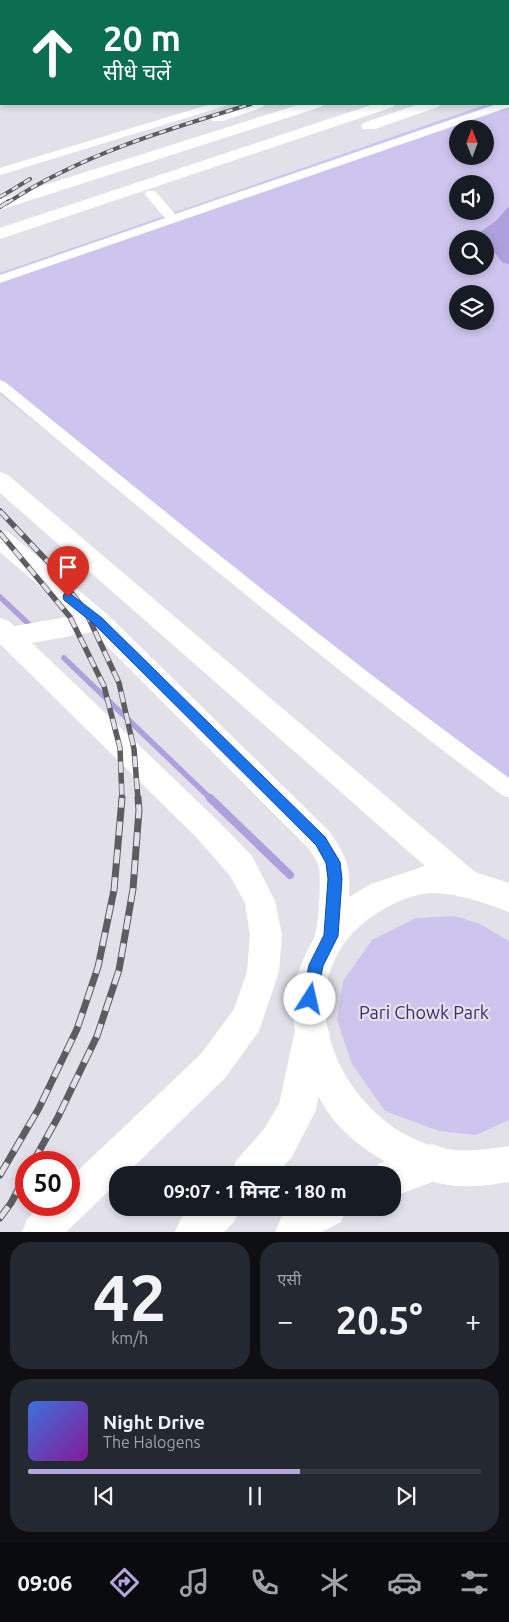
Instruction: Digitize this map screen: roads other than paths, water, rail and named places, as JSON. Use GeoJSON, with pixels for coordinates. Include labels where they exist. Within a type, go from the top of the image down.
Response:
{"type":"FeatureCollection","features":[{"type":"Feature","properties":{"kind":"highway"},"geometry":{"type":"LineString","coordinates":[[258,1166],[278,1143],[297,1110],[312,1035]]}},
{"type":"Feature","properties":{"kind":"highway"},"geometry":{"type":"LineString","coordinates":[[401,1175],[432,1163]]}},
{"type":"Feature","properties":{"kind":"highway"},"geometry":{"type":"LineString","coordinates":[[195,1232],[212,1216]]}},
{"type":"Feature","properties":{"kind":"highway"},"geometry":{"type":"LineString","coordinates":[[295,1232],[309,1216]]}},
{"type":"Feature","properties":{"kind":"street"},"geometry":{"type":"LineString","coordinates":[[0,172],[218,105]]}},
{"type":"Feature","properties":{"kind":"street"},"geometry":{"type":"LineString","coordinates":[[80,179],[129,149],[255,105]]}},
{"type":"Feature","properties":{"kind":"street"},"geometry":{"type":"LineString","coordinates":[[0,205],[313,105]]}},
{"type":"Feature","properties":{"kind":"street"},"geometry":{"type":"LineString","coordinates":[[0,234],[385,105]]}},
{"type":"Feature","properties":{"kind":"street"},"geometry":{"type":"LineString","coordinates":[[210,180],[430,105]]}},
{"type":"Feature","properties":{"kind":"street"},"geometry":{"type":"LineString","coordinates":[[0,279],[502,105]]}},
{"type":"Feature","properties":{"kind":"street"},"geometry":{"type":"LineString","coordinates":[[125,193],[151,194],[181,191]]}},
{"type":"Feature","properties":{"kind":"street"},"geometry":{"type":"LineString","coordinates":[[151,194],[173,220]]}},
{"type":"Feature","properties":{"kind":"street"},"geometry":{"type":"LineString","coordinates":[[0,385],[268,604],[441,739],[509,789]]}},
{"type":"Feature","properties":{"kind":"street"},"geometry":{"type":"LineString","coordinates":[[0,480],[79,551],[465,882]]}},
{"type":"Feature","properties":{"kind":"street"},"geometry":{"type":"LineString","coordinates":[[0,538],[23,560],[98,621],[320,841],[333,862],[335,879],[331,936]]}},
{"type":"Feature","properties":{"kind":"street"},"geometry":{"type":"LineString","coordinates":[[4,632],[98,621]]}},
{"type":"Feature","properties":{"kind":"street"},"geometry":{"type":"LineString","coordinates":[[4,632],[207,829],[240,866],[260,901],[266,935],[263,972],[247,1019],[213,1066],[80,1193]]}},
{"type":"Feature","properties":{"kind":"street"},"geometry":{"type":"LineString","coordinates":[[509,898],[465,882],[426,880],[389,890],[356,908],[331,936],[316,965],[310,999],[312,1035],[326,1077],[352,1114],[388,1144],[432,1163],[472,1169],[509,1164]]}},
{"type":"Feature","properties":{"kind":"street"},"geometry":{"type":"LineString","coordinates":[[40,1232],[56,1216]]}},
{"type":"Feature","properties":{"kind":"waterway"},"geometry":{"type":"LineString","coordinates":[[0,597],[33,628]]}},
{"type":"Feature","properties":{"kind":"waterway"},"geometry":{"type":"LineString","coordinates":[[64,658],[211,799]]}},
{"type":"Feature","properties":{"kind":"waterway"},"geometry":{"type":"LineString","coordinates":[[210,798],[290,875]]}},
{"type":"Feature","properties":{"kind":"railway"},"geometry":{"type":"LineString","coordinates":[[7,203],[36,186],[95,157],[156,134],[248,105]]}},
{"type":"Feature","properties":{"kind":"railway"},"geometry":{"type":"LineString","coordinates":[[0,197],[30,179]]}},
{"type":"Feature","properties":{"kind":"railway"},"geometry":{"type":"LineString","coordinates":[[0,207],[9,201]]}},
{"type":"Feature","properties":{"kind":"railway"},"geometry":{"type":"LineString","coordinates":[[0,511],[49,563],[86,612],[119,683],[134,749],[138,799]]}},
{"type":"Feature","properties":{"kind":"railway"},"geometry":{"type":"LineString","coordinates":[[0,533],[70,617],[104,686],[120,748],[122,798]]}},
{"type":"Feature","properties":{"kind":"railway"},"geometry":{"type":"LineString","coordinates":[[0,1175],[39,1108],[77,1029],[98,967],[114,890],[122,798]]}},
{"type":"Feature","properties":{"kind":"railway"},"geometry":{"type":"LineString","coordinates":[[39,1151],[58,1117],[97,1036],[119,970],[133,889],[139,810],[138,798]]}},
{"type":"Feature","properties":{"kind":"railway"},"geometry":{"type":"LineString","coordinates":[[0,1218],[15,1196]]}},
{"type":"Feature","properties":{"kind":"park label","name":"Pari Chowk Park"},"geometry":{"type":"Point","coordinates":[424,1013]}}]}
